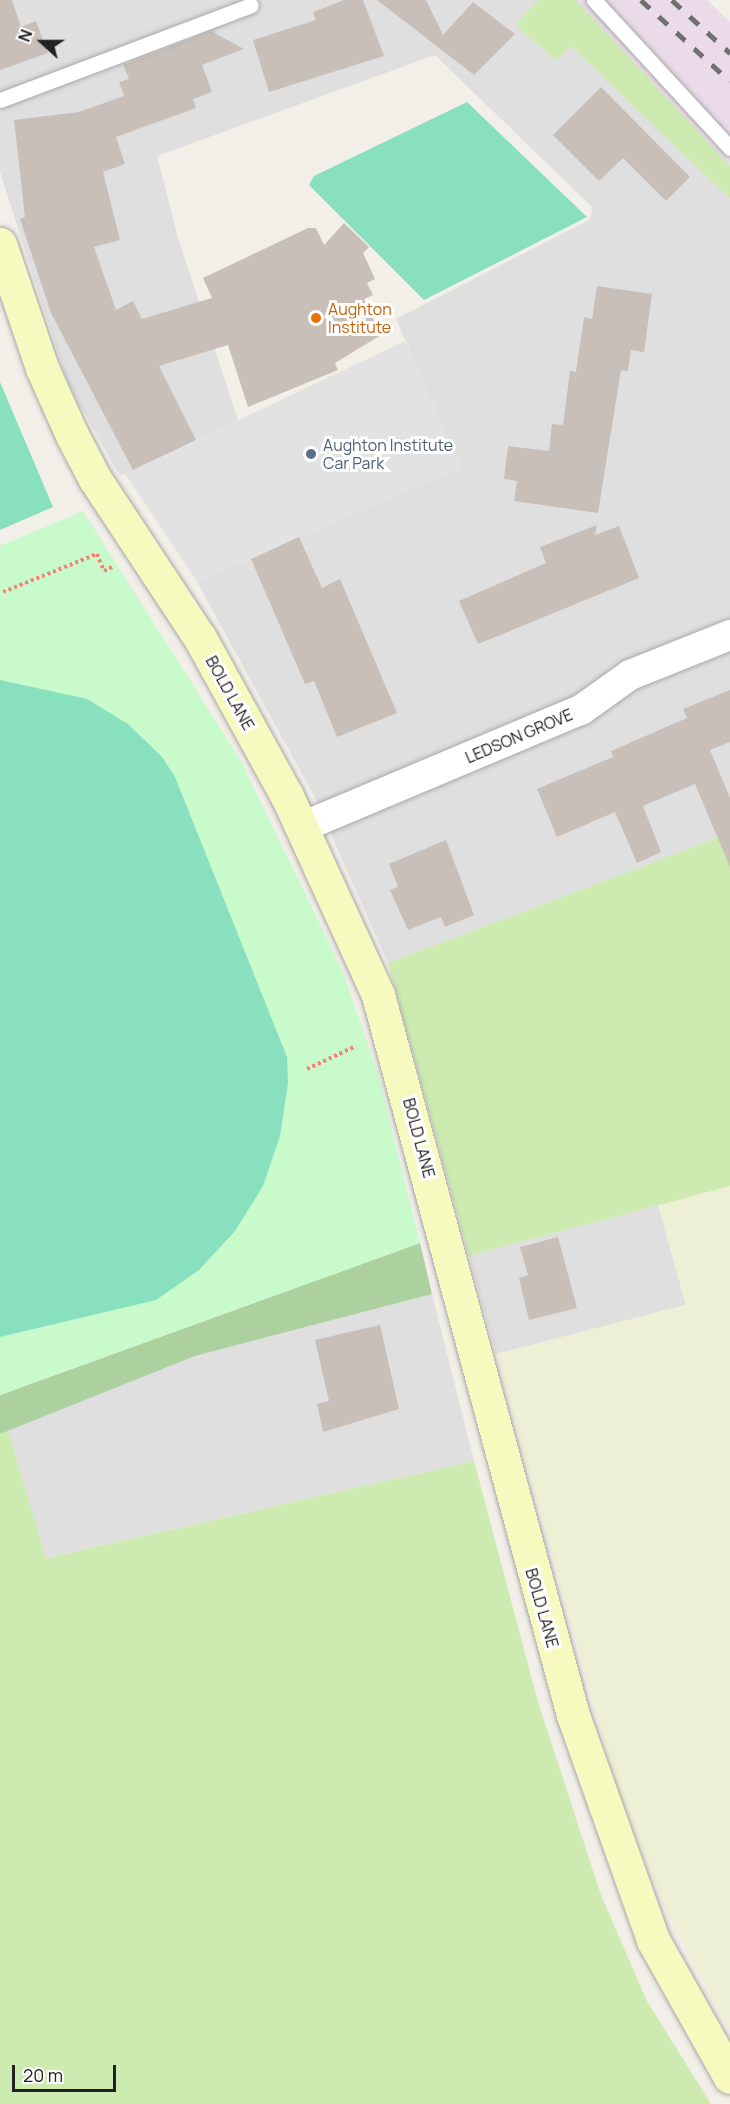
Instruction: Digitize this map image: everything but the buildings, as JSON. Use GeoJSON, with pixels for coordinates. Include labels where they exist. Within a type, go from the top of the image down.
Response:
{"type":"FeatureCollection","features":[{"type":"Feature","properties":{"kind":"street","name":"BOLD LANE"},"geometry":{"type":"LineString","coordinates":[[0,244],[42,368],[72,435],[142,551],[200,638],[302,826],[368,970],[395,1048],[573,1715],[653,1940],[730,2078]]}},
{"type":"Feature","properties":{"kind":"street","name":"LEDSON GROVE"},"geometry":{"type":"LineString","coordinates":[[302,826],[581,710],[630,675],[730,635]]}},
{"type":"Feature","properties":{"kind":"lane"},"geometry":{"type":"LineString","coordinates":[[594,0],[730,148]]}},
{"type":"Feature","properties":{"kind":"lane"},"geometry":{"type":"LineString","coordinates":[[0,100],[251,5]]}},
{"type":"Feature","properties":{"kind":"path"},"geometry":{"type":"LineString","coordinates":[[3,592],[97,554],[104,571],[142,551]]}},
{"type":"Feature","properties":{"kind":"path"},"geometry":{"type":"LineString","coordinates":[[307,1069],[356,1046],[359,1057],[395,1048]]}},
{"type":"Feature","properties":{"kind":"shaded area"},"geometry":{"type":"Polygon","coordinates":[[[0,0],[538,0],[515,25],[571,45],[730,199],[730,833],[388,963],[314,796],[197,582],[461,468],[396,319],[589,220],[593,208],[435,55],[157,156],[178,238],[238,420],[120,476],[68,384],[0,172],[0,0]]]}},
{"type":"Feature","properties":{"kind":"shaded area"},"geometry":{"type":"Polygon","coordinates":[[[538,0],[707,0],[730,22],[730,199],[571,46],[556,60],[515,25],[538,0]]]}},
{"type":"Feature","properties":{"kind":"shaded area","name":"Aughton Institute Car Park"},"geometry":{"type":"Polygon","coordinates":[[[405,341],[462,468],[197,582],[125,474],[405,341]]]}},
{"type":"Feature","properties":{"kind":"shaded area"},"geometry":{"type":"Polygon","coordinates":[[[658,1205],[686,1305],[496,1354],[469,1256],[658,1205]]]}},
{"type":"Feature","properties":{"kind":"shaded area"},"geometry":{"type":"Polygon","coordinates":[[[432,1294],[474,1461],[45,1558],[8,1430],[195,1356],[432,1294]]]}},
{"type":"Feature","properties":{"kind":"green space"},"geometry":{"type":"Polygon","coordinates":[[[538,0],[576,0],[730,166],[730,199],[571,46],[556,60],[515,25],[538,0]]]}},
{"type":"Feature","properties":{"kind":"green space"},"geometry":{"type":"Polygon","coordinates":[[[467,102],[587,217],[424,300],[309,185],[314,176],[467,102]]]}},
{"type":"Feature","properties":{"kind":"green space"},"geometry":{"type":"Polygon","coordinates":[[[0,382],[53,507],[0,530],[0,382]]]}},
{"type":"Feature","properties":{"kind":"green space"},"geometry":{"type":"Polygon","coordinates":[[[83,511],[241,761],[342,970],[377,1070],[420,1243],[0,1395],[0,546],[83,511]]]}},
{"type":"Feature","properties":{"kind":"green space"},"geometry":{"type":"Polygon","coordinates":[[[0,680],[87,699],[128,724],[162,757],[175,777],[287,1057],[288,1083],[280,1136],[263,1186],[235,1231],[199,1270],[156,1300],[0,1337],[0,680]]]}},
{"type":"Feature","properties":{"kind":"green space"},"geometry":{"type":"Polygon","coordinates":[[[730,833],[730,1186],[469,1256],[388,963],[730,833]]]}},
{"type":"Feature","properties":{"kind":"green space"},"geometry":{"type":"Polygon","coordinates":[[[730,1186],[730,2033],[665,1908],[617,1789],[496,1354],[686,1305],[658,1205],[730,1186]]]}},
{"type":"Feature","properties":{"kind":"green space"},"geometry":{"type":"Polygon","coordinates":[[[420,1243],[432,1294],[195,1356],[0,1434],[0,1395],[420,1243]]]}},
{"type":"Feature","properties":{"kind":"green space"},"geometry":{"type":"Polygon","coordinates":[[[8,1430],[46,1558],[474,1461],[538,1702],[601,1895],[647,2001],[711,2104],[0,2104],[0,1434],[8,1430]]]}},
{"type":"Feature","properties":{"kind":"railway"},"geometry":{"type":"LineString","coordinates":[[641,0],[730,81]]}},
{"type":"Feature","properties":{"kind":"railway"},"geometry":{"type":"LineString","coordinates":[[672,0],[730,53]]}},
{"type":"Feature","properties":{"kind":"place","name":"Aughton Institute"},"geometry":{"type":"Point","coordinates":[316,318]}},
{"type":"Feature","properties":{"kind":"place","name":"Aughton Institute Car Park"},"geometry":{"type":"Point","coordinates":[311,454]}}]}
